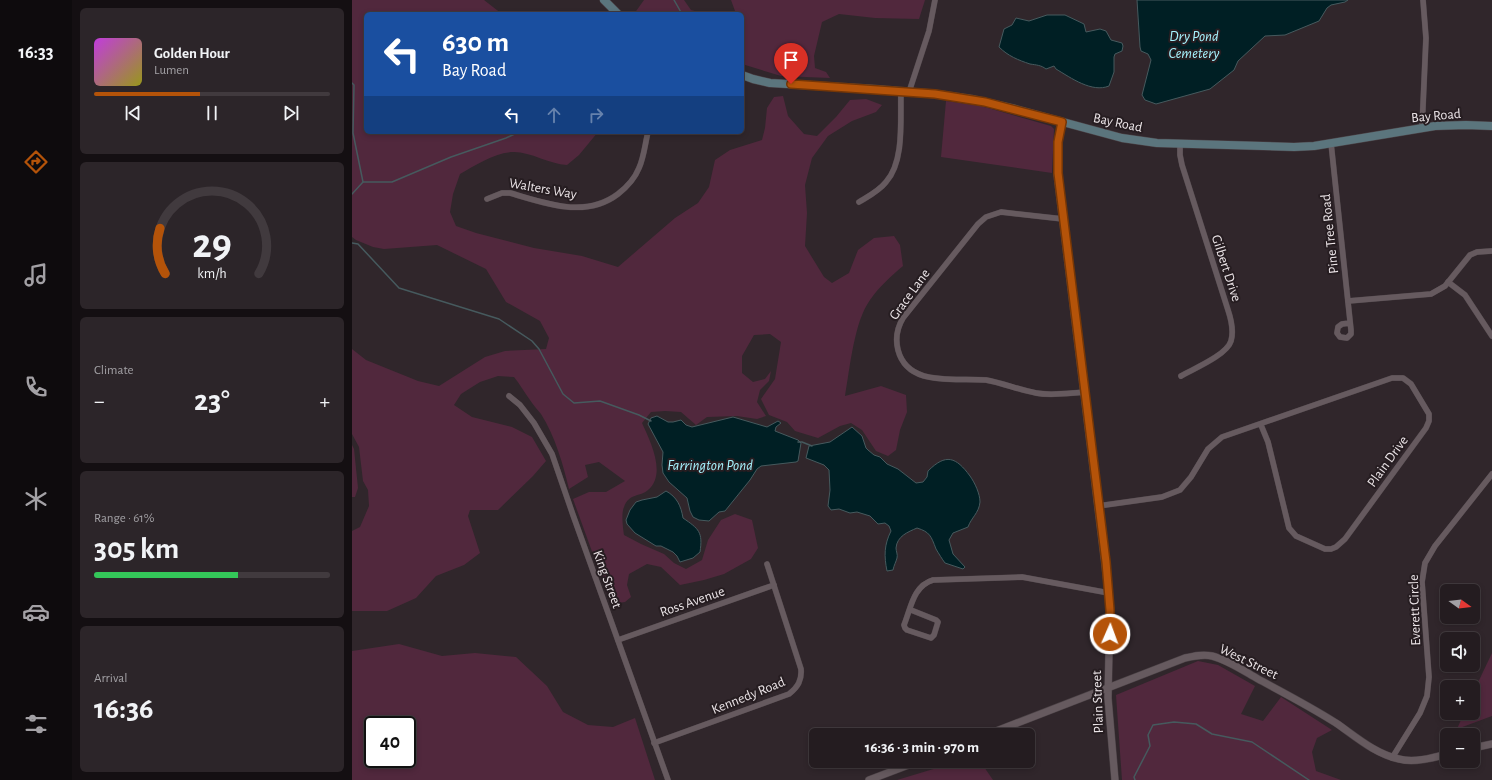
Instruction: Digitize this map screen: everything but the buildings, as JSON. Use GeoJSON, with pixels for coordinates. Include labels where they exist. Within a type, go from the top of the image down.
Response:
{"type":"FeatureCollection","features":[{"type":"Feature","properties":{"kind":"main road"},"geometry":{"type":"LineString","coordinates":[[604,0],[616,12]]}},
{"type":"Feature","properties":{"kind":"main road","name":"Bay Road"},"geometry":{"type":"LineString","coordinates":[[744,76],[770,83],[935,94],[985,102],[1122,138],[1157,143],[1287,147],[1331,143],[1446,125],[1492,126]]}},
{"type":"Feature","properties":{"kind":"street"},"geometry":{"type":"LineString","coordinates":[[859,202],[883,186],[895,168],[899,153],[905,92],[929,31],[935,0]]}},
{"type":"Feature","properties":{"kind":"street"},"geometry":{"type":"LineString","coordinates":[[1422,128],[1426,38],[1423,0]]}},
{"type":"Feature","properties":{"kind":"street","name":"Plain Street"},"geometry":{"type":"LineString","coordinates":[[1062,122],[1058,142],[1057,165],[1111,615],[1108,688],[1116,780]]}},
{"type":"Feature","properties":{"kind":"street","name":"Walters Way"},"geometry":{"type":"LineString","coordinates":[[487,199],[502,192],[553,205],[573,208],[597,205],[611,199],[624,190],[632,180],[639,168],[648,134]]}},
{"type":"Feature","properties":{"kind":"street","name":"Pine Tree Road"},"geometry":{"type":"LineString","coordinates":[[1331,143],[1350,323]]}},
{"type":"Feature","properties":{"kind":"street","name":"Gilbert Drive"},"geometry":{"type":"LineString","coordinates":[[1180,144],[1182,164],[1231,320],[1232,335],[1231,341],[1227,348],[1180,376]]}},
{"type":"Feature","properties":{"kind":"street","name":"Grace Lane"},"geometry":{"type":"LineString","coordinates":[[1063,219],[1001,212],[986,217],[978,224],[903,318],[897,331],[897,345],[898,352],[905,364],[910,369],[922,376],[990,381],[1044,395],[1084,392]]}},
{"type":"Feature","properties":{"kind":"street"},"geometry":{"type":"LineString","coordinates":[[1348,301],[1427,294],[1438,291],[1448,282],[1470,255],[1477,252],[1492,251]]}},
{"type":"Feature","properties":{"kind":"street"},"geometry":{"type":"LineString","coordinates":[[1448,282],[1465,295],[1492,336]]}},
{"type":"Feature","properties":{"kind":"street","name":"Plain Drive"},"geometry":{"type":"LineString","coordinates":[[1098,506],[1162,497],[1175,493],[1184,486],[1204,454],[1217,441],[1229,435],[1392,378],[1397,377],[1405,379],[1411,384],[1430,416],[1426,428],[1345,539],[1336,547],[1328,549],[1296,536],[1289,528],[1268,442],[1261,425]]}},
{"type":"Feature","properties":{"kind":"street","name":"King Street"},"geometry":{"type":"LineString","coordinates":[[509,396],[520,405],[534,423],[552,454],[572,515],[668,780]]}},
{"type":"Feature","properties":{"kind":"street","name":"Everett Circle"},"geometry":{"type":"LineString","coordinates":[[1392,758],[1420,713],[1427,696],[1429,677],[1422,582],[1425,563],[1435,546],[1492,474]]}},
{"type":"Feature","properties":{"kind":"street","name":"Kennedy Road"},"geometry":{"type":"LineString","coordinates":[[654,743],[789,694],[795,690],[802,677],[801,669],[767,564]]}},
{"type":"Feature","properties":{"kind":"street"},"geometry":{"type":"LineString","coordinates":[[910,610],[937,621],[938,625],[932,638],[905,628],[904,625],[914,598],[924,584],[933,580],[1022,577],[1109,593]]}},
{"type":"Feature","properties":{"kind":"street","name":"Ross Avenue"},"geometry":{"type":"LineString","coordinates":[[618,640],[774,586]]}},
{"type":"Feature","properties":{"kind":"street","name":"West Street"},"geometry":{"type":"LineString","coordinates":[[1004,728],[1185,658],[1211,656],[1228,663],[1289,696],[1392,758],[1412,760],[1440,756]]}},
{"type":"Feature","properties":{"kind":"street"},"geometry":{"type":"LineString","coordinates":[[1480,747],[1492,744]]}},
{"type":"Feature","properties":{"kind":"street"},"geometry":{"type":"LineString","coordinates":[[869,780],[900,768]]}},
{"type":"Feature","properties":{"kind":"shaded area"},"geometry":{"type":"Polygon","coordinates":[[[352,0],[484,0],[499,12],[364,12],[364,134],[596,134],[579,155],[567,165],[514,152],[500,154],[479,163],[460,174],[453,194],[450,212],[456,226],[476,233],[534,248],[582,256],[618,267],[675,218],[698,203],[709,187],[715,160],[730,150],[762,140],[767,108],[774,97],[783,96],[788,116],[804,134],[817,136],[850,100],[866,99],[882,105],[876,112],[852,121],[828,136],[812,158],[805,185],[807,213],[805,246],[824,277],[832,283],[849,273],[858,250],[874,238],[894,236],[900,245],[903,266],[885,282],[870,300],[860,320],[853,346],[845,396],[881,386],[906,395],[907,412],[900,430],[896,450],[888,456],[876,451],[862,430],[851,423],[840,426],[818,438],[795,431],[787,422],[769,415],[761,399],[775,379],[781,342],[770,334],[754,335],[742,356],[742,373],[753,382],[765,379],[771,371],[769,381],[760,390],[757,402],[766,416],[757,419],[737,416],[707,417],[696,425],[681,412],[651,412],[642,423],[649,439],[657,467],[654,483],[645,492],[629,499],[623,510],[622,517],[624,535],[664,554],[674,563],[686,569],[702,560],[708,540],[721,520],[735,514],[752,520],[758,548],[751,559],[724,574],[680,585],[661,567],[647,564],[629,574],[627,585],[631,597],[625,602],[611,604],[573,499],[589,492],[606,492],[625,481],[599,462],[585,465],[588,477],[569,489],[554,441],[541,414],[532,404],[514,377],[498,376],[480,382],[461,394],[454,405],[472,417],[512,427],[532,437],[546,461],[533,476],[498,510],[470,510],[468,516],[480,553],[464,565],[436,576],[416,598],[387,611],[352,611],[352,531],[360,527],[369,506],[368,490],[363,481],[359,447],[352,434],[352,349],[366,360],[418,381],[439,386],[485,357],[505,351],[546,349],[549,338],[540,321],[506,302],[486,269],[437,245],[384,249],[373,247],[352,237],[352,0]]]}},
{"type":"Feature","properties":{"kind":"shaded area"},"geometry":{"type":"Polygon","coordinates":[[[644,0],[684,0],[691,10],[698,12],[635,12],[644,0]]]}},
{"type":"Feature","properties":{"kind":"shaded area"},"geometry":{"type":"Polygon","coordinates":[[[731,0],[925,0],[919,19],[875,18],[839,14],[822,22],[814,56],[815,68],[826,72],[830,78],[781,76],[744,65],[744,12],[733,12],[735,11],[731,0]]]}},
{"type":"Feature","properties":{"kind":"shaded area"},"geometry":{"type":"Polygon","coordinates":[[[946,101],[981,106],[1051,126],[1054,129],[1052,173],[941,157],[946,101]]]}},
{"type":"Feature","properties":{"kind":"shaded area"},"geometry":{"type":"Polygon","coordinates":[[[352,445],[354,449],[358,488],[355,497],[352,497],[352,445]]]}},
{"type":"Feature","properties":{"kind":"shaded area"},"geometry":{"type":"Polygon","coordinates":[[[399,644],[442,656],[475,653],[516,657],[547,686],[563,712],[588,725],[613,727],[635,718],[655,780],[352,780],[352,651],[399,644]]]}},
{"type":"Feature","properties":{"kind":"shaded area"},"geometry":{"type":"Polygon","coordinates":[[[1492,653],[1492,716],[1457,728],[1461,720],[1480,720],[1479,680],[1492,653]]]}},
{"type":"Feature","properties":{"kind":"shaded area"},"geometry":{"type":"Polygon","coordinates":[[[1198,661],[1218,665],[1255,686],[1241,714],[1263,721],[1281,697],[1332,730],[1317,738],[1312,752],[1316,771],[1341,780],[1122,780],[1116,695],[1198,661]]]}},
{"type":"Feature","properties":{"kind":"shaded area"},"geometry":{"type":"Polygon","coordinates":[[[937,768],[985,768],[993,780],[897,780],[937,768]]]}},
{"type":"Feature","properties":{"kind":"water","name":"Dry Pond Cemetery"},"geometry":{"type":"Polygon","coordinates":[[[1137,0],[1348,0],[1331,5],[1327,8],[1319,21],[1285,35],[1265,36],[1238,61],[1234,70],[1210,89],[1156,104],[1145,100],[1142,95],[1151,60],[1148,54],[1141,51],[1140,47],[1137,0]]]}},
{"type":"Feature","properties":{"kind":"water"},"geometry":{"type":"Polygon","coordinates":[[[1047,15],[1065,15],[1084,24],[1086,32],[1100,29],[1106,31],[1111,40],[1122,43],[1122,51],[1115,54],[1114,57],[1114,72],[1109,86],[1096,88],[1082,84],[1056,69],[1054,66],[1046,69],[1030,64],[1017,59],[999,47],[1004,29],[1012,25],[1016,18],[1029,21],[1047,15]]]}},
{"type":"Feature","properties":{"kind":"water","name":"Farrington Pond"},"geometry":{"type":"Polygon","coordinates":[[[657,416],[668,422],[681,420],[686,425],[692,427],[733,417],[767,427],[778,421],[781,423],[776,427],[775,431],[798,440],[801,443],[798,461],[761,466],[757,469],[725,511],[719,512],[709,521],[699,520],[693,517],[687,498],[669,482],[663,473],[663,452],[648,424],[651,418],[657,416]]]}},
{"type":"Feature","properties":{"kind":"water"},"geometry":{"type":"Polygon","coordinates":[[[852,427],[862,436],[868,450],[874,455],[880,457],[887,464],[898,469],[916,483],[923,482],[927,477],[928,471],[934,465],[946,460],[955,461],[970,476],[978,492],[980,499],[979,506],[968,527],[953,533],[949,540],[953,554],[965,567],[963,569],[945,563],[936,549],[930,535],[917,528],[910,531],[898,540],[896,548],[897,557],[893,570],[887,571],[885,551],[891,531],[889,526],[885,523],[878,524],[870,516],[857,512],[850,513],[839,509],[831,510],[828,506],[830,490],[829,470],[824,465],[806,458],[809,446],[830,442],[852,427]]]}},
{"type":"Feature","properties":{"kind":"water"},"geometry":{"type":"Polygon","coordinates":[[[666,491],[678,502],[683,518],[696,528],[699,532],[701,540],[700,552],[693,558],[680,562],[673,552],[661,546],[656,546],[635,533],[627,524],[626,520],[630,510],[636,502],[657,497],[666,491]]]}},
{"type":"Feature","properties":{"kind":"waterway"},"geometry":{"type":"LineString","coordinates":[[674,0],[681,12]]}},
{"type":"Feature","properties":{"kind":"waterway"},"geometry":{"type":"LineString","coordinates":[[352,83],[354,85],[353,133],[363,182],[352,194]]}},
{"type":"Feature","properties":{"kind":"waterway"},"geometry":{"type":"LineString","coordinates":[[363,182],[392,182],[451,157],[515,134]]}},
{"type":"Feature","properties":{"kind":"waterway"},"geometry":{"type":"LineString","coordinates":[[352,243],[358,244],[399,288],[499,319],[532,341],[539,349],[563,394],[574,403],[600,401],[639,415],[651,421]]}},
{"type":"Feature","properties":{"kind":"waterway"},"geometry":{"type":"LineString","coordinates":[[798,442],[812,446]]}},
{"type":"Feature","properties":{"kind":"waterway"},"geometry":{"type":"LineString","coordinates":[[1135,780],[1134,777],[1150,746],[1148,735],[1153,725],[1174,722],[1196,724],[1212,734],[1252,742],[1309,780]]}},
{"type":"Feature","properties":{"kind":"route"},"geometry":{"type":"LineString","coordinates":[[791,84],[935,94],[985,102],[1062,122],[1058,142],[1058,173],[1094,476],[1106,562],[1110,610],[1110,634]]}}]}
